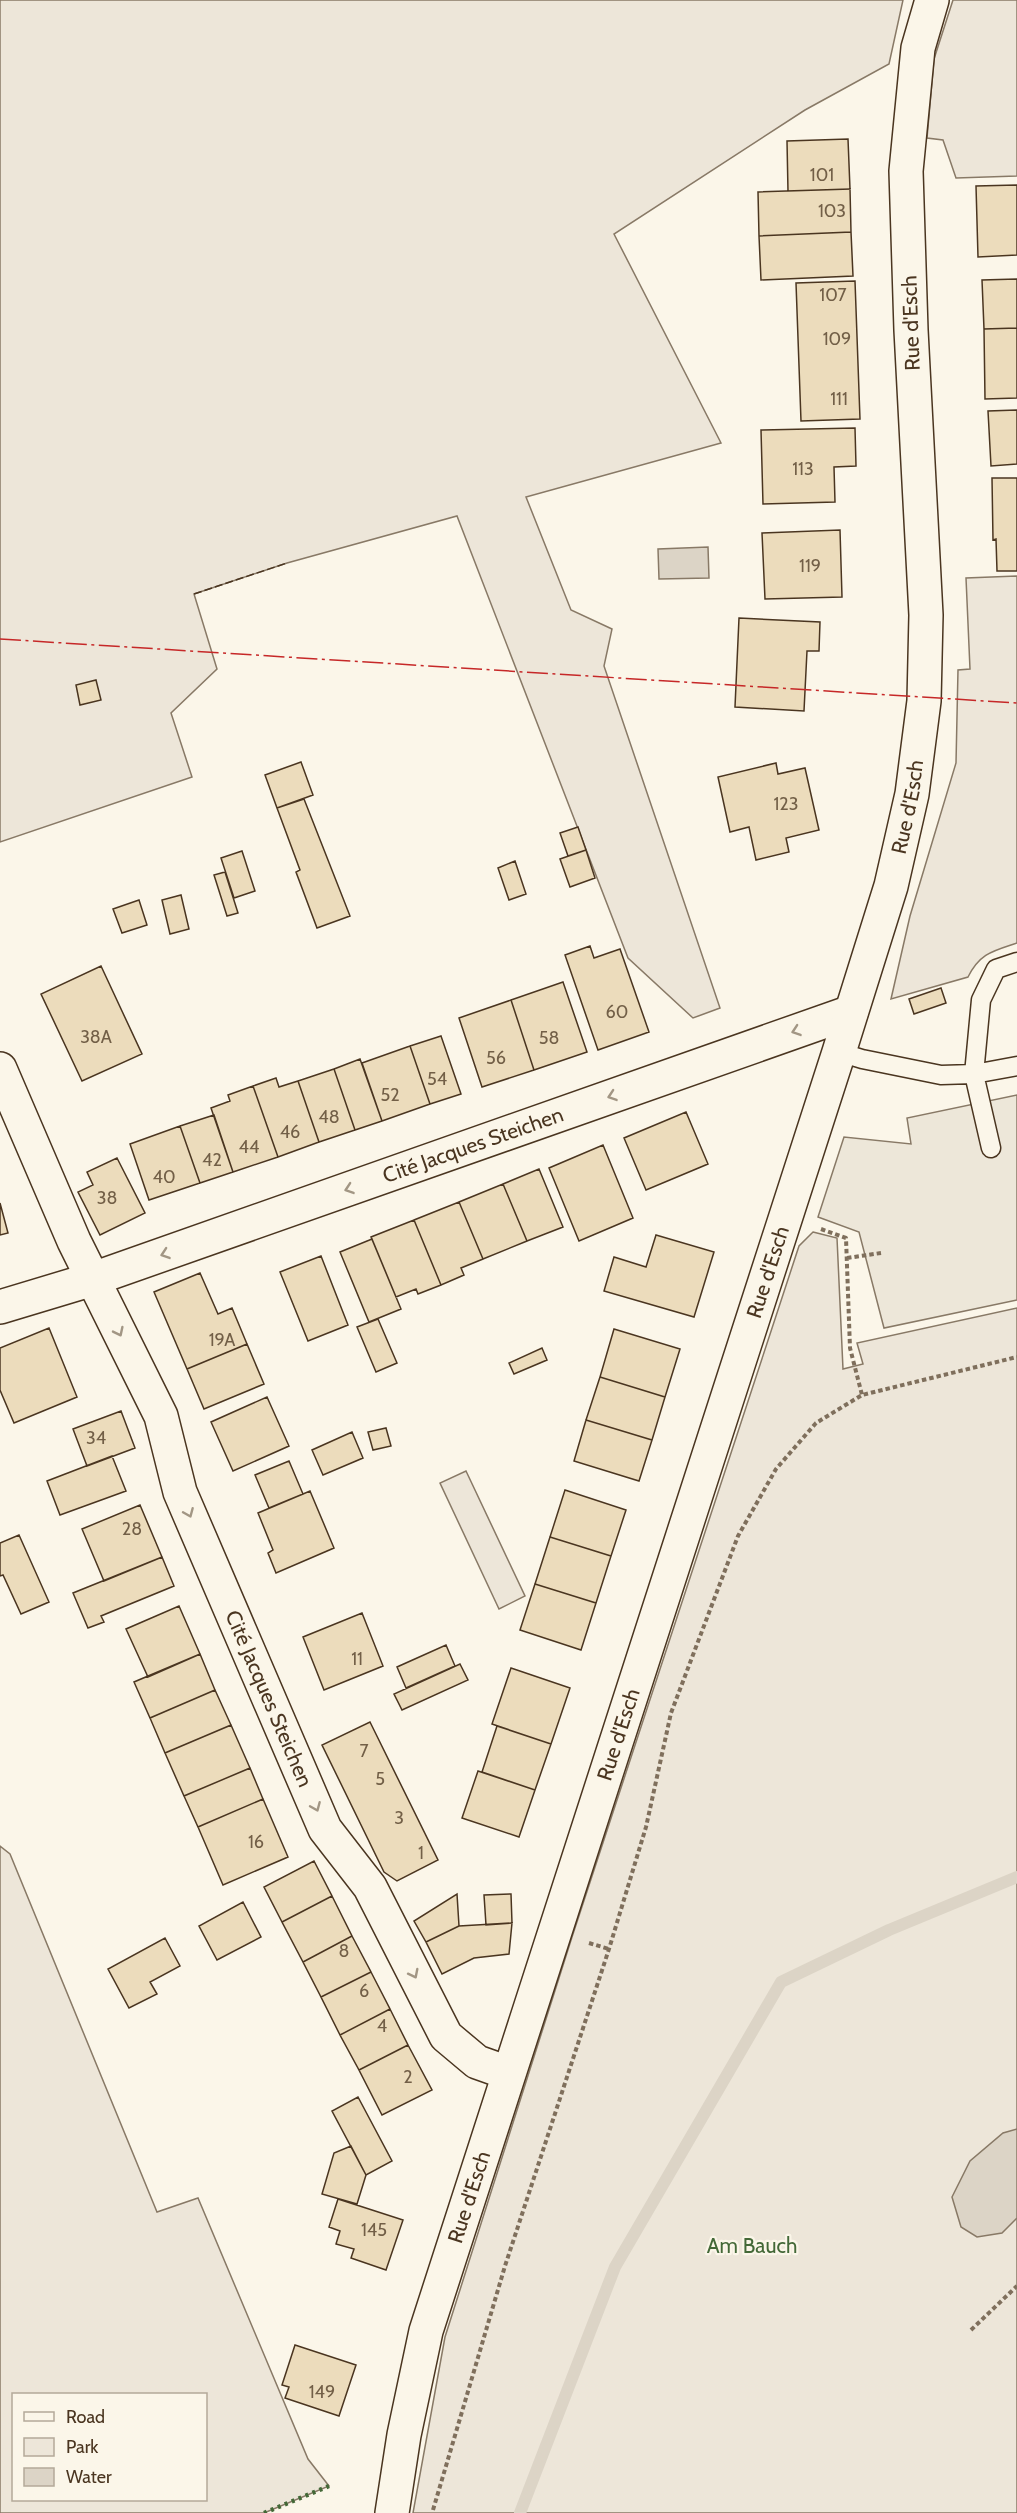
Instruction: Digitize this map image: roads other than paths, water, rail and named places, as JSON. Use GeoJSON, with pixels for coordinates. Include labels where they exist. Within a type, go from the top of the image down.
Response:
{"type":"FeatureCollection","features":[{"type":"Feature","properties":{"kind":"main road","name":"Rue d'Esch"},"geometry":{"type":"LineString","coordinates":[[392,2513],[404,2435],[426,2331],[839,1052],[891,886],[912,794],[924,701],[926,615],[911,330],[906,171],[918,48],[932,0]]}},
{"type":"Feature","properties":{"kind":"main road","name":"Cité Jacques Steichen"},"geometry":{"type":"LineString","coordinates":[[0,1307],[93,1279],[851,1012]]}},
{"type":"Feature","properties":{"kind":"main road","name":"Cité Jacques Steichen"},"geometry":{"type":"LineString","coordinates":[[0,1069],[74,1241],[161,1416],[180,1492],[325,1829],[370,1887],[446,2036],[477,2062],[508,2073]]}},
{"type":"Feature","properties":{"kind":"lane"},"geometry":{"type":"LineString","coordinates":[[991,1148],[974,1074],[981,1000],[996,969],[1017,962]]}},
{"type":"Feature","properties":{"kind":"lane"},"geometry":{"type":"LineString","coordinates":[[839,1052],[941,1075],[974,1074],[1017,1066]]}},
{"type":"Feature","properties":{"kind":"water"},"geometry":{"type":"Polygon","coordinates":[[[708,547],[709,578],[659,579],[658,549],[708,547]]]}},
{"type":"Feature","properties":{"kind":"water"},"geometry":{"type":"Polygon","coordinates":[[[1017,2129],[1017,2218],[1002,2233],[977,2237],[961,2227],[952,2197],[970,2161],[1003,2133],[1017,2129]]]}},
{"type":"Feature","properties":{"kind":"waterway"},"geometry":{"type":"LineString","coordinates":[[520,2513],[615,2267],[781,1982],[889,1930],[1017,1877]]}},
{"type":"Feature","properties":{"kind":"park label","name":"Am Bauch"},"geometry":{"type":"Point","coordinates":[752,2246]}}]}
